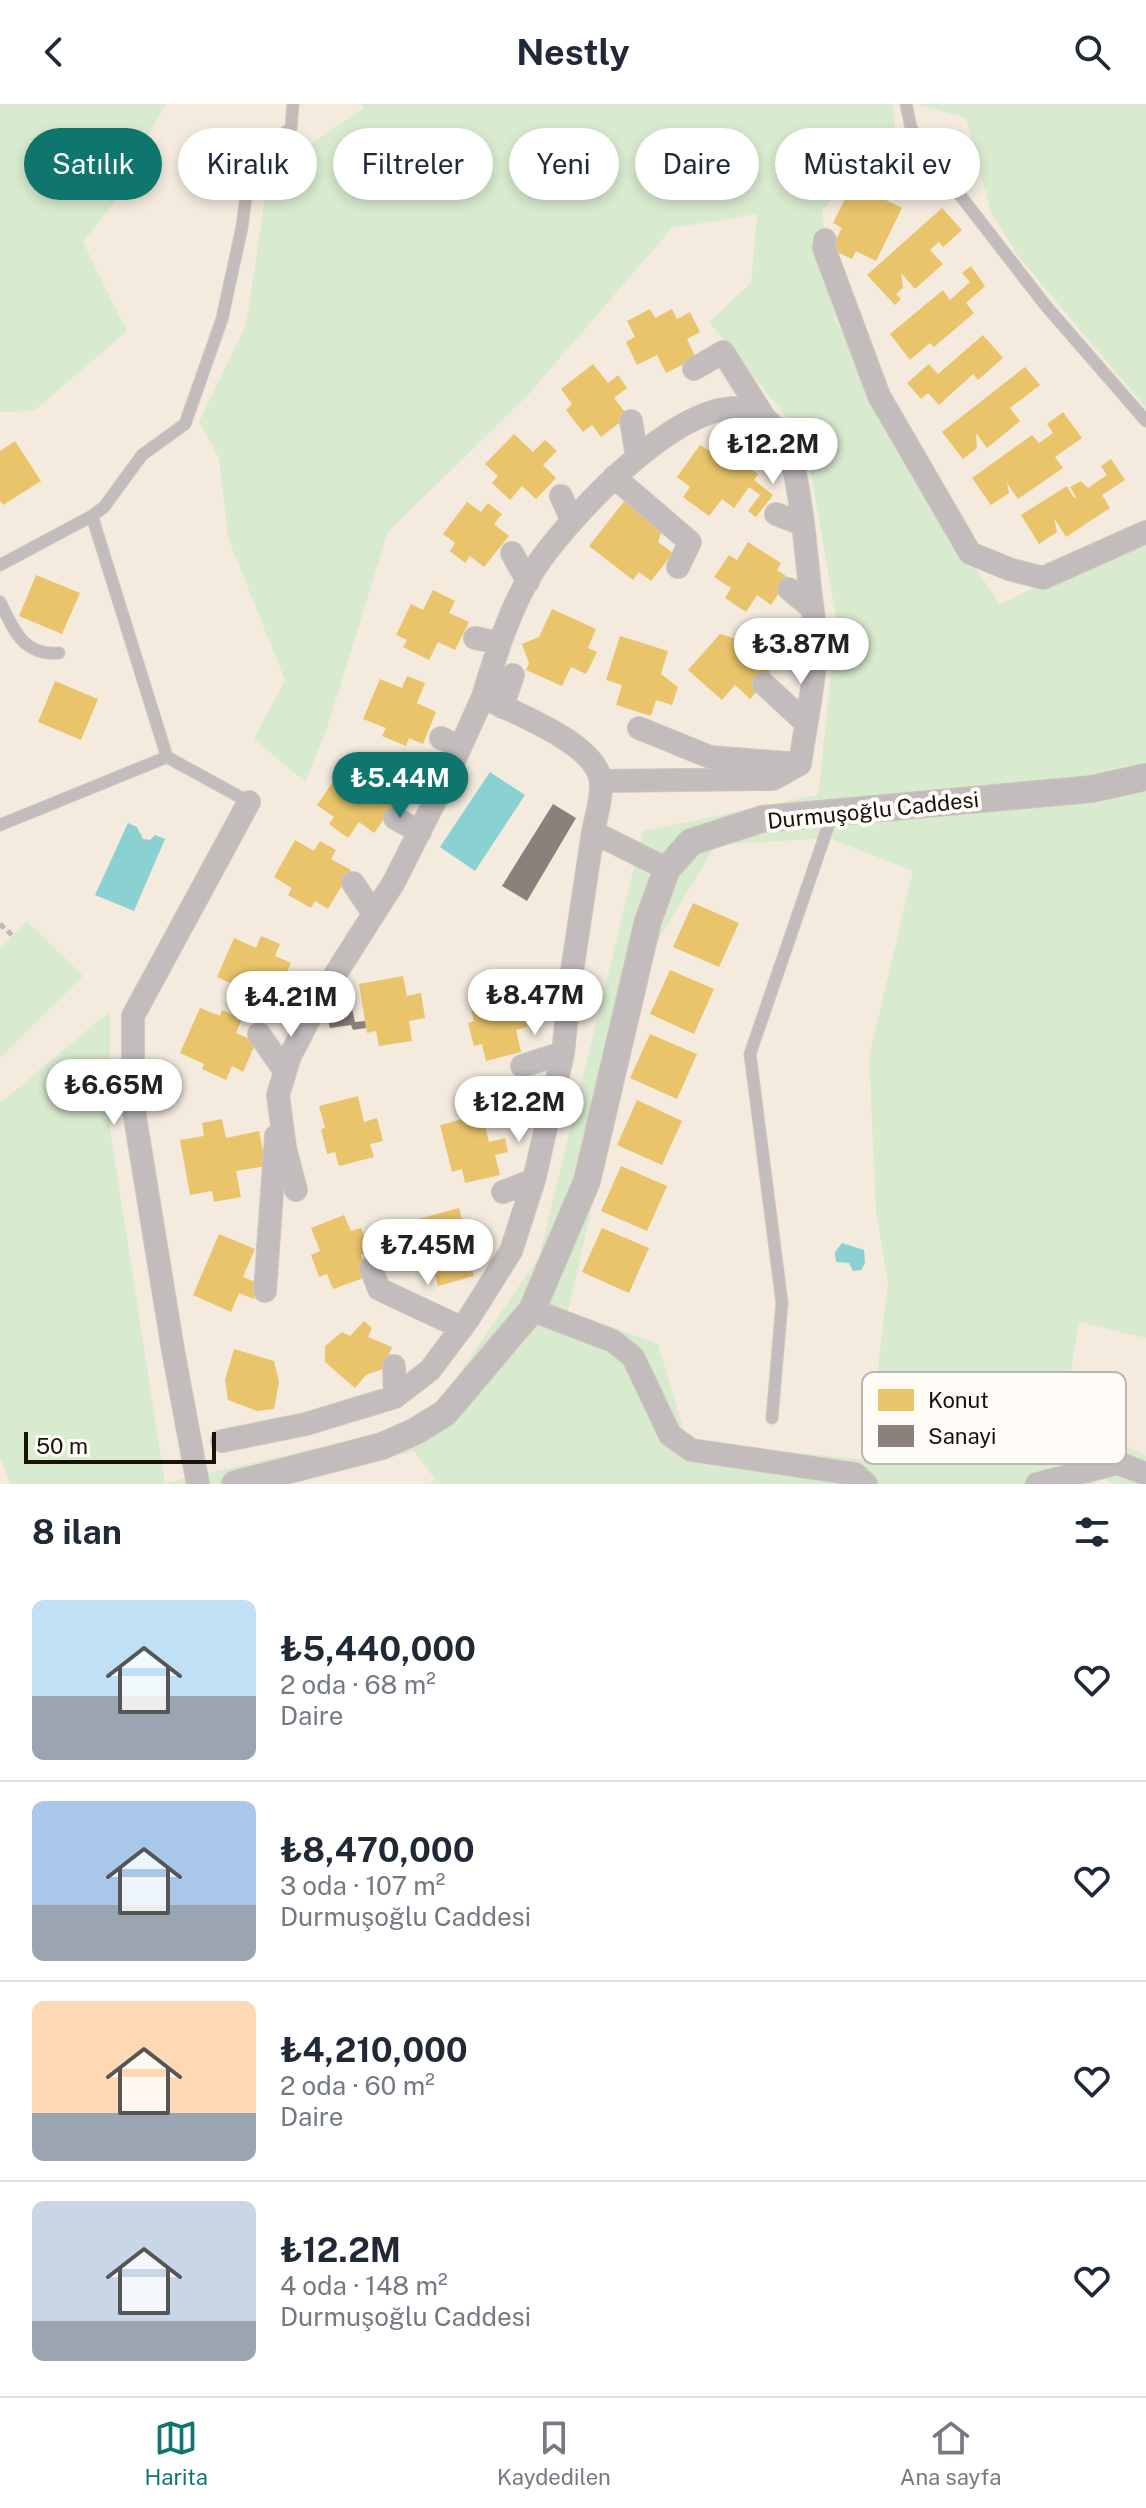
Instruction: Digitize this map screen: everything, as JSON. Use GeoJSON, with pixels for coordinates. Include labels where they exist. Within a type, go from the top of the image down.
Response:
{"type":"FeatureCollection","features":[{"type":"Feature","properties":{"kind":"street"},"geometry":{"type":"LineString","coordinates":[[825,240],[824,248],[879,396],[970,553],[1009,569],[1043,578],[1146,532]]}},
{"type":"Feature","properties":{"kind":"street"},"geometry":{"type":"LineString","coordinates":[[694,369],[723,352],[764,417],[780,435],[795,473],[817,648],[800,764]]}},
{"type":"Feature","properties":{"kind":"street"},"geometry":{"type":"LineString","coordinates":[[492,702],[499,643],[534,569],[572,520],[614,477],[675,427],[723,410],[750,410],[764,417]]}},
{"type":"Feature","properties":{"kind":"street"},"geometry":{"type":"LineString","coordinates":[[631,421],[637,457]]}},
{"type":"Feature","properties":{"kind":"street"},"geometry":{"type":"LineString","coordinates":[[614,477],[690,542],[678,567]]}},
{"type":"Feature","properties":{"kind":"street"},"geometry":{"type":"LineString","coordinates":[[561,496],[572,520]]}},
{"type":"Feature","properties":{"kind":"street"},"geometry":{"type":"LineString","coordinates":[[776,514],[802,524]]}},
{"type":"Feature","properties":{"kind":"street"},"geometry":{"type":"LineString","coordinates":[[512,553],[528,582]]}},
{"type":"Feature","properties":{"kind":"street"},"geometry":{"type":"LineString","coordinates":[[789,589],[812,608]]}},
{"type":"Feature","properties":{"kind":"street"},"geometry":{"type":"LineString","coordinates":[[475,638],[499,643]]}},
{"type":"Feature","properties":{"kind":"street"},"geometry":{"type":"LineString","coordinates":[[265,1291],[278,1095],[290,1056],[328,998],[337,971],[394,882],[420,832],[450,743],[492,702],[513,675]]}},
{"type":"Feature","properties":{"kind":"street"},"geometry":{"type":"LineString","coordinates":[[764,684],[806,723]]}},
{"type":"Feature","properties":{"kind":"street"},"geometry":{"type":"LineString","coordinates":[[222,1441],[282,1420],[395,1397],[430,1370],[462,1328],[473,1294],[511,1251],[534,1180],[563,1053],[571,978],[601,781],[591,760],[568,740],[492,702]]}},
{"type":"Feature","properties":{"kind":"street"},"geometry":{"type":"LineString","coordinates":[[639,728],[710,757],[800,764]]}},
{"type":"Feature","properties":{"kind":"street"},"geometry":{"type":"LineString","coordinates":[[601,781],[773,779],[800,764]]}},
{"type":"Feature","properties":{"kind":"street","name":"Durmuşoğlu Caddesi"},"geometry":{"type":"LineString","coordinates":[[235,1484],[382,1446],[416,1431],[445,1413],[532,1310],[587,1181],[648,921],[667,869],[691,842],[762,819],[1092,789],[1146,777]]}},
{"type":"Feature","properties":{"kind":"street"},"geometry":{"type":"LineString","coordinates":[[198,1484],[133,1105],[133,1016],[249,802]]}},
{"type":"Feature","properties":{"kind":"street"},"geometry":{"type":"LineString","coordinates":[[395,818],[420,832]]}},
{"type":"Feature","properties":{"kind":"street"},"geometry":{"type":"LineString","coordinates":[[593,832],[667,869]]}},
{"type":"Feature","properties":{"kind":"street"},"geometry":{"type":"LineString","coordinates":[[353,883],[374,914]]}},
{"type":"Feature","properties":{"kind":"street"},"geometry":{"type":"LineString","coordinates":[[300,983],[328,998]]}},
{"type":"Feature","properties":{"kind":"street"},"geometry":{"type":"LineString","coordinates":[[259,1034],[285,1071]]}},
{"type":"Feature","properties":{"kind":"street"},"geometry":{"type":"LineString","coordinates":[[522,1066],[563,1053]]}},
{"type":"Feature","properties":{"kind":"street"},"geometry":{"type":"LineString","coordinates":[[278,1095],[285,1148],[296,1190]]}},
{"type":"Feature","properties":{"kind":"street"},"geometry":{"type":"LineString","coordinates":[[503,1192],[534,1180]]}},
{"type":"Feature","properties":{"kind":"street"},"geometry":{"type":"LineString","coordinates":[[371,1268],[379,1289],[462,1328]]}},
{"type":"Feature","properties":{"kind":"street"},"geometry":{"type":"LineString","coordinates":[[532,1310],[613,1341],[633,1357],[670,1435],[691,1450],[855,1474],[866,1484]]}},
{"type":"Feature","properties":{"kind":"street"},"geometry":{"type":"LineString","coordinates":[[394,1366],[395,1397]]}},
{"type":"Feature","properties":{"kind":"street"},"geometry":{"type":"LineString","coordinates":[[1037,1484],[1114,1464]]}},
{"type":"Feature","properties":{"kind":"street"},"geometry":{"type":"LineString","coordinates":[[1121,1464],[1146,1474]]}},
{"type":"Feature","properties":{"kind":"lane"},"geometry":{"type":"LineString","coordinates":[[0,565],[104,507],[142,455],[185,424],[222,319],[242,227],[251,157],[291,128],[293,104]]}},
{"type":"Feature","properties":{"kind":"lane"},"geometry":{"type":"LineString","coordinates":[[906,104],[911,128],[939,168],[1046,306],[1146,421]]}},
{"type":"Feature","properties":{"kind":"lane"},"geometry":{"type":"LineString","coordinates":[[92,516],[167,757],[249,802]]}},
{"type":"Feature","properties":{"kind":"lane"},"geometry":{"type":"LineString","coordinates":[[0,602],[24,643],[39,652],[59,653]]}},
{"type":"Feature","properties":{"kind":"lane"},"geometry":{"type":"LineString","coordinates":[[0,825],[167,757]]}},
{"type":"Feature","properties":{"kind":"lane"},"geometry":{"type":"LineString","coordinates":[[772,1418],[782,1303],[750,1054],[832,813]]}},
{"type":"Feature","properties":{"kind":"path"},"geometry":{"type":"LineString","coordinates":[[0,924],[12,935]]}},
{"type":"Feature","properties":{"kind":"green space"},"geometry":{"type":"Polygon","coordinates":[[[0,104],[166,104],[153,128],[24,128],[24,200],[116,200],[83,242],[127,331],[34,411],[0,412],[0,104]]]}},
{"type":"Feature","properties":{"kind":"green space"},"geometry":{"type":"Polygon","coordinates":[[[361,104],[893,104],[895,128],[775,128],[775,200],[831,200],[822,210],[836,320],[918,485],[1000,604],[1146,535],[1146,1338],[1079,1322],[1071,1372],[877,1372],[888,1283],[876,1211],[869,1057],[913,871],[828,838],[716,845],[651,952],[568,1311],[658,1344],[687,1441],[862,1459],[862,1464],[1126,1464],[1126,1446],[1146,1456],[1146,1484],[1116,1484],[1104,1479],[1092,1484],[429,1484],[435,1479],[414,1451],[284,1484],[10,1484],[0,1457],[0,1103],[110,1011],[110,1129],[165,1483],[425,1423],[539,1257],[643,831],[818,795],[837,622],[805,440],[709,322],[751,283],[757,214],[672,228],[528,395],[388,532],[326,731],[305,782],[254,739],[285,680],[228,538],[219,458],[199,422],[246,325],[265,200],[317,200],[317,140],[333,129],[333,200],[493,200],[493,128],[334,128],[364,108],[361,104]]]}},
{"type":"Feature","properties":{"kind":"green space"},"geometry":{"type":"Polygon","coordinates":[[[915,104],[1146,104],[1146,408],[1018,256],[991,212],[980,171],[980,128],[969,128],[966,118],[915,104]]]}},
{"type":"Feature","properties":{"kind":"green space"},"geometry":{"type":"Polygon","coordinates":[[[27,921],[83,976],[0,1058],[0,948],[27,921]]]}},
{"type":"Feature","properties":{"kind":"water"},"geometry":{"type":"Polygon","coordinates":[[[490,772],[525,795],[475,871],[440,847],[490,772]]]}},
{"type":"Feature","properties":{"kind":"water"},"geometry":{"type":"Polygon","coordinates":[[[128,823],[137,827],[143,839],[150,840],[155,835],[165,839],[134,911],[95,895],[128,823]]]}},
{"type":"Feature","properties":{"kind":"water"},"geometry":{"type":"Polygon","coordinates":[[[842,1243],[864,1250],[865,1263],[861,1270],[853,1271],[849,1263],[836,1262],[835,1252],[842,1243]]]}},
{"type":"Feature","properties":{"kind":"building: Konut"},"geometry":{"type":"Polygon","coordinates":[[[844,200],[886,200],[902,208],[876,261],[856,251],[852,259],[831,249],[842,228],[833,223],[844,200]]]}},
{"type":"Feature","properties":{"kind":"building: Konut"},"geometry":{"type":"Polygon","coordinates":[[[942,208],[962,230],[943,247],[939,242],[930,250],[943,264],[915,289],[901,273],[903,288],[896,294],[901,299],[895,305],[867,275],[942,208]]]}},
{"type":"Feature","properties":{"kind":"building: Konut"},"geometry":{"type":"Polygon","coordinates":[[[971,266],[985,286],[966,303],[974,313],[934,347],[930,343],[910,360],[890,334],[943,290],[950,300],[970,282],[962,273],[971,266]]]}},
{"type":"Feature","properties":{"kind":"building: Konut"},"geometry":{"type":"Polygon","coordinates":[[[650,309],[655,318],[672,309],[677,319],[690,312],[700,332],[687,339],[696,358],[666,373],[657,355],[637,365],[626,342],[635,337],[627,321],[650,309]]]}},
{"type":"Feature","properties":{"kind":"building: Konut"},"geometry":{"type":"Polygon","coordinates":[[[983,335],[1003,358],[978,380],[973,374],[939,405],[928,393],[921,399],[907,383],[929,364],[938,374],[983,335]]]}},
{"type":"Feature","properties":{"kind":"building: Konut"},"geometry":{"type":"Polygon","coordinates":[[[593,364],[608,383],[618,375],[627,388],[614,398],[628,416],[601,437],[592,425],[583,432],[566,410],[572,404],[561,389],[593,364]]]}},
{"type":"Feature","properties":{"kind":"building: Konut"},"geometry":{"type":"Polygon","coordinates":[[[1025,367],[1040,385],[1010,408],[1020,421],[987,448],[976,433],[977,448],[963,459],[942,432],[1025,367]]]}},
{"type":"Feature","properties":{"kind":"building: Konut"},"geometry":{"type":"Polygon","coordinates":[[[1063,412],[1082,438],[1055,457],[1063,468],[1018,499],[1007,483],[1009,493],[991,505],[972,478],[1032,435],[1039,443],[1053,433],[1047,424],[1063,412]]]}},
{"type":"Feature","properties":{"kind":"building: Konut"},"geometry":{"type":"Polygon","coordinates":[[[514,434],[533,452],[545,440],[557,451],[543,465],[556,478],[536,499],[522,486],[510,500],[492,483],[498,476],[485,464],[514,434]]]}},
{"type":"Feature","properties":{"kind":"building: Konut"},"geometry":{"type":"Polygon","coordinates":[[[745,440],[760,451],[748,467],[758,474],[754,480],[773,495],[756,517],[748,511],[760,495],[749,487],[734,508],[722,499],[709,516],[683,497],[690,487],[677,477],[700,445],[711,452],[719,441],[735,453],[745,440]]]}},
{"type":"Feature","properties":{"kind":"building: Konut"},"geometry":{"type":"Polygon","coordinates":[[[15,441],[41,481],[3,505],[0,501],[0,451],[15,441]]]}},
{"type":"Feature","properties":{"kind":"building: Konut"},"geometry":{"type":"Polygon","coordinates":[[[1111,459],[1125,480],[1102,495],[1110,508],[1066,537],[1054,518],[1057,532],[1039,544],[1021,515],[1067,486],[1076,497],[1070,487],[1081,481],[1088,488],[1107,475],[1101,466],[1111,459]]]}},
{"type":"Feature","properties":{"kind":"building: Konut"},"geometry":{"type":"Polygon","coordinates":[[[626,499],[663,527],[658,542],[673,553],[651,581],[639,572],[633,580],[589,546],[626,499]]]}},
{"type":"Feature","properties":{"kind":"building: Konut"},"geometry":{"type":"Polygon","coordinates":[[[467,502],[481,512],[488,503],[502,514],[494,524],[509,536],[484,567],[470,556],[465,563],[450,551],[455,543],[443,534],[467,502]]]}},
{"type":"Feature","properties":{"kind":"building: Konut"},"geometry":{"type":"Polygon","coordinates":[[[748,542],[781,563],[777,570],[789,578],[771,605],[757,595],[746,612],[725,598],[731,588],[714,577],[729,555],[737,560],[748,542]]]}},
{"type":"Feature","properties":{"kind":"building: Konut"},"geometry":{"type":"Polygon","coordinates":[[[36,575],[80,593],[62,634],[19,616],[36,575]]]}},
{"type":"Feature","properties":{"kind":"building: Konut"},"geometry":{"type":"Polygon","coordinates":[[[433,590],[455,601],[449,613],[469,622],[455,650],[438,642],[429,660],[403,647],[407,640],[396,635],[411,604],[423,610],[433,590]]]}},
{"type":"Feature","properties":{"kind":"building: Konut"},"geometry":{"type":"Polygon","coordinates":[[[552,609],[596,629],[588,648],[597,652],[586,674],[571,667],[562,686],[526,670],[529,663],[522,644],[539,637],[552,609]]]}},
{"type":"Feature","properties":{"kind":"building: Konut"},"geometry":{"type":"Polygon","coordinates":[[[720,634],[759,646],[771,676],[750,699],[735,685],[722,700],[688,670],[720,634]]]}},
{"type":"Feature","properties":{"kind":"building: Konut"},"geometry":{"type":"Polygon","coordinates":[[[620,636],[668,651],[661,674],[678,687],[672,705],[656,700],[651,716],[616,705],[622,685],[606,680],[620,636]]]}},
{"type":"Feature","properties":{"kind":"building: Konut"},"geometry":{"type":"Polygon","coordinates":[[[407,676],[425,683],[417,703],[436,712],[423,744],[409,738],[406,746],[382,736],[386,728],[363,719],[380,679],[402,688],[407,676]]]}},
{"type":"Feature","properties":{"kind":"building: Konut"},"geometry":{"type":"Polygon","coordinates":[[[55,681],[98,699],[81,740],[38,722],[55,681]]]}},
{"type":"Feature","properties":{"kind":"building: Konut"},"geometry":{"type":"Polygon","coordinates":[[[351,772],[366,783],[374,772],[386,781],[383,786],[399,798],[374,833],[359,822],[348,838],[329,824],[334,817],[317,805],[333,782],[341,787],[351,772]]]}},
{"type":"Feature","properties":{"kind":"building: Konut"},"geometry":{"type":"Polygon","coordinates":[[[295,840],[314,851],[320,841],[336,850],[331,859],[351,870],[328,909],[315,901],[311,908],[288,895],[292,888],[274,877],[295,840]]]}},
{"type":"Feature","properties":{"kind":"building: Konut"},"geometry":{"type":"Polygon","coordinates":[[[693,903],[739,923],[719,967],[673,947],[693,903]]]}},
{"type":"Feature","properties":{"kind":"building: Konut"},"geometry":{"type":"Polygon","coordinates":[[[261,936],[280,944],[275,956],[291,963],[273,1003],[257,996],[252,1007],[229,997],[235,985],[217,977],[234,938],[256,948],[261,936]]]}},
{"type":"Feature","properties":{"kind":"building: Konut"},"geometry":{"type":"Polygon","coordinates":[[[670,970],[714,989],[694,1034],[650,1014],[670,970]]]}},
{"type":"Feature","properties":{"kind":"building: Konut"},"geometry":{"type":"Polygon","coordinates":[[[403,976],[407,996],[421,993],[425,1018],[409,1021],[412,1041],[379,1046],[376,1031],[367,1033],[359,984],[403,976]]]}},
{"type":"Feature","properties":{"kind":"building: Konut"},"geometry":{"type":"Polygon","coordinates":[[[508,988],[513,1011],[523,1009],[527,1027],[516,1030],[521,1052],[486,1061],[482,1044],[474,1046],[468,1023],[474,1021],[468,998],[508,988]]]}},
{"type":"Feature","properties":{"kind":"building: Konut"},"geometry":{"type":"Polygon","coordinates":[[[200,1008],[220,1016],[222,1010],[242,1019],[236,1033],[256,1042],[243,1072],[232,1066],[226,1080],[202,1069],[204,1064],[180,1053],[200,1008]]]}},
{"type":"Feature","properties":{"kind":"building: Konut"},"geometry":{"type":"Polygon","coordinates":[[[650,1034],[697,1054],[677,1099],[630,1078],[650,1034]]]}},
{"type":"Feature","properties":{"kind":"building: Konut"},"geometry":{"type":"Polygon","coordinates":[[[358,1096],[364,1122],[377,1118],[383,1141],[370,1144],[374,1157],[339,1166],[335,1152],[327,1154],[319,1106],[358,1096]]]}},
{"type":"Feature","properties":{"kind":"building: Konut"},"geometry":{"type":"Polygon","coordinates":[[[637,1100],[682,1121],[662,1165],[617,1145],[637,1100]]]}},
{"type":"Feature","properties":{"kind":"building: Konut"},"geometry":{"type":"Polygon","coordinates":[[[482,1114],[489,1142],[505,1138],[508,1152],[495,1155],[500,1175],[465,1183],[462,1169],[452,1172],[440,1125],[482,1114]]]}},
{"type":"Feature","properties":{"kind":"building: Konut"},"geometry":{"type":"Polygon","coordinates":[[[222,1119],[226,1138],[259,1131],[266,1166],[236,1171],[241,1197],[214,1202],[212,1191],[190,1195],[180,1140],[204,1136],[202,1123],[222,1119]]]}},
{"type":"Feature","properties":{"kind":"building: Konut"},"geometry":{"type":"Polygon","coordinates":[[[621,1166],[667,1186],[647,1231],[601,1211],[621,1166]]]}},
{"type":"Feature","properties":{"kind":"building: Konut"},"geometry":{"type":"Polygon","coordinates":[[[459,1208],[465,1231],[475,1231],[481,1252],[468,1255],[474,1276],[438,1286],[434,1271],[421,1274],[407,1222],[459,1208]]]}},
{"type":"Feature","properties":{"kind":"building: Konut"},"geometry":{"type":"Polygon","coordinates":[[[344,1215],[351,1231],[361,1228],[370,1251],[361,1255],[369,1276],[333,1289],[327,1274],[319,1277],[311,1255],[320,1251],[311,1228],[344,1215]]]}},
{"type":"Feature","properties":{"kind":"building: Konut"},"geometry":{"type":"Polygon","coordinates":[[[602,1228],[649,1248],[629,1293],[582,1272],[602,1228]]]}},
{"type":"Feature","properties":{"kind":"building: Konut"},"geometry":{"type":"Polygon","coordinates":[[[219,1234],[255,1249],[243,1277],[260,1284],[254,1299],[239,1293],[231,1312],[193,1295],[219,1234]]]}},
{"type":"Feature","properties":{"kind":"building: Konut"},"geometry":{"type":"Polygon","coordinates":[[[364,1321],[372,1328],[368,1337],[392,1347],[383,1369],[366,1375],[355,1388],[325,1362],[325,1346],[342,1332],[350,1336],[364,1321]]]}},
{"type":"Feature","properties":{"kind":"building: Konut"},"geometry":{"type":"Polygon","coordinates":[[[234,1349],[274,1361],[279,1382],[274,1409],[257,1411],[228,1400],[225,1380],[234,1349]]]}},
{"type":"Feature","properties":{"kind":"building: Sanayi"},"geometry":{"type":"Polygon","coordinates":[[[553,804],[576,818],[527,901],[502,886],[553,804]]]}},
{"type":"Feature","properties":{"kind":"building: Sanayi"},"geometry":{"type":"Polygon","coordinates":[[[350,1000],[355,1022],[365,1021],[366,1028],[353,1030],[351,1025],[330,1028],[324,1005],[350,1000]]]}}]}
